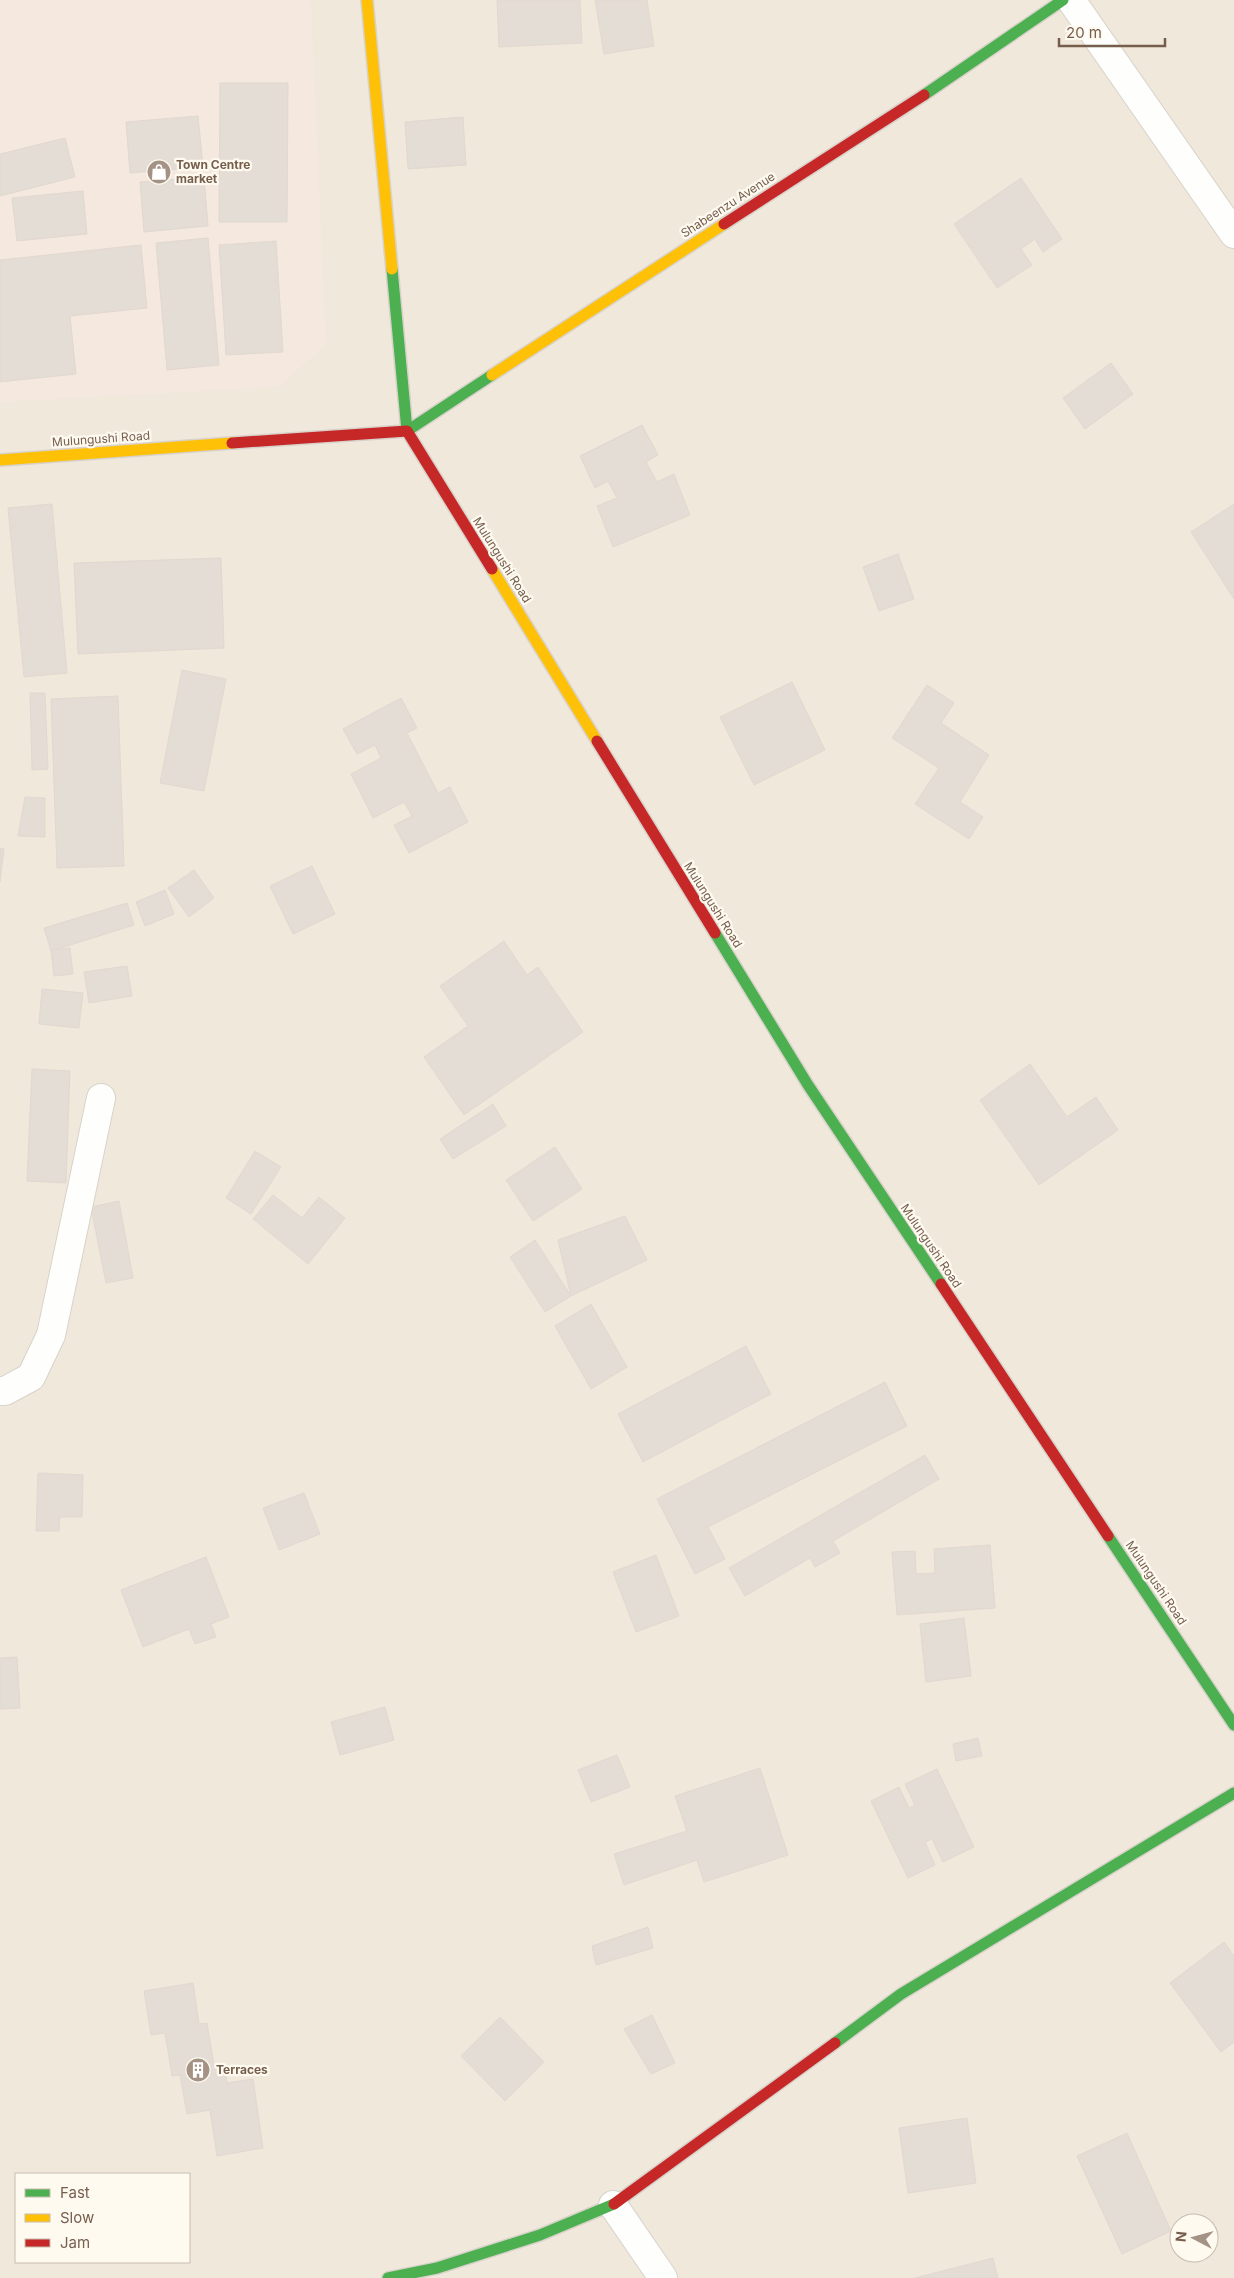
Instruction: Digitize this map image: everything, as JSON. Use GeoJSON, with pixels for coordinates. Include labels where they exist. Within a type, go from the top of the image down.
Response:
{"type":"FeatureCollection","features":[{"type":"Feature","properties":{"kind":"street"},"geometry":{"type":"LineString","coordinates":[[368,0],[407,431]]}},
{"type":"Feature","properties":{"kind":"street","name":"Shabeenzu Avenue"},"geometry":{"type":"LineString","coordinates":[[407,431],[980,58],[1063,0]]}},
{"type":"Feature","properties":{"kind":"street"},"geometry":{"type":"LineString","coordinates":[[1071,0],[1234,234]]}},
{"type":"Feature","properties":{"kind":"street","name":"Mulungushi Road"},"geometry":{"type":"LineString","coordinates":[[0,460],[407,431],[808,1085],[1232,1719]]}},
{"type":"Feature","properties":{"kind":"street"},"geometry":{"type":"LineString","coordinates":[[0,1391],[31,1377],[51,1335],[101,1098]]}},
{"type":"Feature","properties":{"kind":"street"},"geometry":{"type":"LineString","coordinates":[[388,2278],[447,2265],[540,2235],[614,2205],[901,1994],[1234,1792]]}},
{"type":"Feature","properties":{"kind":"street"},"geometry":{"type":"LineString","coordinates":[[614,2205],[663,2278]]}},
{"type":"Feature","properties":{"kind":"shaded area"},"geometry":{"type":"Polygon","coordinates":[[[0,0],[1234,0],[1234,2278],[0,2278],[0,0]]]}},
{"type":"Feature","properties":{"kind":"shaded area","name":"Town Centre market"},"geometry":{"type":"Polygon","coordinates":[[[0,0],[311,0],[326,344],[279,387],[0,402],[0,0]]]}},
{"type":"Feature","properties":{"kind":"building"},"geometry":{"type":"Polygon","coordinates":[[[497,0],[580,0],[582,43],[499,47],[497,0]]]}},
{"type":"Feature","properties":{"kind":"building"},"geometry":{"type":"Polygon","coordinates":[[[595,0],[647,0],[654,46],[604,54],[595,0]]]}},
{"type":"Feature","properties":{"kind":"building"},"geometry":{"type":"Polygon","coordinates":[[[220,83],[288,83],[287,222],[219,222],[220,83]]]}},
{"type":"Feature","properties":{"kind":"building"},"geometry":{"type":"Polygon","coordinates":[[[198,116],[203,167],[130,173],[126,122],[198,116]]]}},
{"type":"Feature","properties":{"kind":"building"},"geometry":{"type":"Polygon","coordinates":[[[463,117],[466,165],[408,169],[405,122],[463,117]]]}},
{"type":"Feature","properties":{"kind":"building"},"geometry":{"type":"Polygon","coordinates":[[[65,138],[75,177],[0,196],[0,154],[65,138]]]}},
{"type":"Feature","properties":{"kind":"building"},"geometry":{"type":"Polygon","coordinates":[[[204,177],[208,226],[144,232],[140,182],[204,177]]]}},
{"type":"Feature","properties":{"kind":"building"},"geometry":{"type":"Polygon","coordinates":[[[1021,178],[1062,239],[1043,252],[1035,239],[1021,249],[1032,265],[997,288],[954,224],[1021,178]]]}},
{"type":"Feature","properties":{"kind":"building"},"geometry":{"type":"Polygon","coordinates":[[[83,191],[87,234],[17,241],[12,198],[83,191]]]}},
{"type":"Feature","properties":{"kind":"building"},"geometry":{"type":"Polygon","coordinates":[[[208,238],[219,365],[167,370],[156,243],[208,238]]]}},
{"type":"Feature","properties":{"kind":"building"},"geometry":{"type":"Polygon","coordinates":[[[276,241],[283,352],[226,355],[219,245],[276,241]]]}},
{"type":"Feature","properties":{"kind":"building"},"geometry":{"type":"Polygon","coordinates":[[[141,245],[147,308],[70,316],[76,374],[0,382],[0,260],[141,245]]]}},
{"type":"Feature","properties":{"kind":"building"},"geometry":{"type":"Polygon","coordinates":[[[1111,363],[1133,394],[1085,429],[1063,398],[1111,363]]]}},
{"type":"Feature","properties":{"kind":"building"},"geometry":{"type":"Polygon","coordinates":[[[642,425],[658,455],[646,462],[657,482],[674,474],[690,515],[613,547],[597,506],[617,498],[608,481],[595,488],[580,456],[642,425]]]}},
{"type":"Feature","properties":{"kind":"building"},"geometry":{"type":"Polygon","coordinates":[[[52,504],[67,673],[24,677],[8,508],[52,504]]]}},
{"type":"Feature","properties":{"kind":"building"},"geometry":{"type":"Polygon","coordinates":[[[1234,504],[1234,599],[1191,532],[1234,504]]]}},
{"type":"Feature","properties":{"kind":"building"},"geometry":{"type":"Polygon","coordinates":[[[898,554],[914,599],[879,611],[863,567],[898,554]]]}},
{"type":"Feature","properties":{"kind":"building"},"geometry":{"type":"Polygon","coordinates":[[[221,558],[224,648],[78,654],[74,563],[221,558]]]}},
{"type":"Feature","properties":{"kind":"building"},"geometry":{"type":"Polygon","coordinates":[[[182,670],[226,679],[204,791],[160,783],[182,670]]]}},
{"type":"Feature","properties":{"kind":"building"},"geometry":{"type":"Polygon","coordinates":[[[792,682],[825,750],[754,785],[720,717],[792,682]]]}},
{"type":"Feature","properties":{"kind":"building"},"geometry":{"type":"Polygon","coordinates":[[[927,685],[954,703],[941,723],[989,755],[960,802],[983,817],[969,839],[915,804],[939,768],[892,738],[927,685]]]}},
{"type":"Feature","properties":{"kind":"building"},"geometry":{"type":"Polygon","coordinates":[[[30,693],[45,693],[48,769],[32,770],[30,693]]]}},
{"type":"Feature","properties":{"kind":"building"},"geometry":{"type":"Polygon","coordinates":[[[118,696],[124,866],[57,868],[51,699],[118,696]]]}},
{"type":"Feature","properties":{"kind":"building"},"geometry":{"type":"Polygon","coordinates":[[[401,698],[417,728],[407,733],[438,793],[450,787],[468,822],[409,853],[394,825],[412,816],[404,802],[373,818],[351,774],[381,758],[375,745],[357,754],[343,729],[401,698]]]}},
{"type":"Feature","properties":{"kind":"building"},"geometry":{"type":"Polygon","coordinates":[[[25,797],[45,798],[45,837],[18,836],[25,797]]]}},
{"type":"Feature","properties":{"kind":"building"},"geometry":{"type":"Polygon","coordinates":[[[0,848],[4,849],[0,882],[0,848]]]}},
{"type":"Feature","properties":{"kind":"building"},"geometry":{"type":"Polygon","coordinates":[[[312,866],[335,914],[293,934],[270,886],[312,866]]]}},
{"type":"Feature","properties":{"kind":"building"},"geometry":{"type":"Polygon","coordinates":[[[194,870],[214,898],[189,917],[168,888],[194,870]]]}},
{"type":"Feature","properties":{"kind":"building"},"geometry":{"type":"Polygon","coordinates":[[[165,890],[174,914],[145,926],[136,902],[165,890]]]}},
{"type":"Feature","properties":{"kind":"building"},"geometry":{"type":"Polygon","coordinates":[[[127,903],[134,925],[51,951],[44,928],[127,903]]]}},
{"type":"Feature","properties":{"kind":"building"},"geometry":{"type":"Polygon","coordinates":[[[504,941],[527,975],[538,967],[583,1032],[464,1115],[424,1057],[468,1026],[440,986],[504,941]]]}},
{"type":"Feature","properties":{"kind":"building"},"geometry":{"type":"Polygon","coordinates":[[[70,948],[73,974],[54,976],[51,950],[70,948]]]}},
{"type":"Feature","properties":{"kind":"building"},"geometry":{"type":"Polygon","coordinates":[[[127,966],[132,996],[89,1003],[84,972],[127,966]]]}},
{"type":"Feature","properties":{"kind":"building"},"geometry":{"type":"Polygon","coordinates":[[[42,989],[83,993],[79,1028],[39,1024],[42,989]]]}},
{"type":"Feature","properties":{"kind":"building"},"geometry":{"type":"Polygon","coordinates":[[[1030,1064],[1067,1117],[1096,1097],[1118,1130],[1039,1185],[980,1100],[1030,1064]]]}},
{"type":"Feature","properties":{"kind":"building"},"geometry":{"type":"Polygon","coordinates":[[[32,1069],[70,1071],[66,1183],[27,1181],[32,1069]]]}},
{"type":"Feature","properties":{"kind":"building"},"geometry":{"type":"Polygon","coordinates":[[[493,1104],[506,1126],[453,1159],[440,1139],[493,1104]]]}},
{"type":"Feature","properties":{"kind":"building"},"geometry":{"type":"Polygon","coordinates":[[[555,1147],[582,1189],[533,1221],[506,1180],[555,1147]]]}},
{"type":"Feature","properties":{"kind":"building"},"geometry":{"type":"Polygon","coordinates":[[[255,1151],[281,1167],[251,1214],[226,1198],[255,1151]]]}},
{"type":"Feature","properties":{"kind":"building"},"geometry":{"type":"Polygon","coordinates":[[[273,1195],[302,1218],[319,1197],[345,1218],[308,1264],[253,1219],[273,1195]]]}},
{"type":"Feature","properties":{"kind":"building"},"geometry":{"type":"Polygon","coordinates":[[[119,1201],[133,1278],[106,1283],[91,1207],[119,1201]]]}},
{"type":"Feature","properties":{"kind":"building"},"geometry":{"type":"Polygon","coordinates":[[[625,1216],[647,1260],[571,1296],[558,1240],[625,1216]]]}},
{"type":"Feature","properties":{"kind":"building"},"geometry":{"type":"Polygon","coordinates":[[[535,1240],[571,1296],[545,1312],[510,1257],[535,1240]]]}},
{"type":"Feature","properties":{"kind":"building"},"geometry":{"type":"Polygon","coordinates":[[[591,1304],[627,1367],[591,1389],[555,1326],[591,1304]]]}},
{"type":"Feature","properties":{"kind":"building"},"geometry":{"type":"Polygon","coordinates":[[[746,1346],[771,1394],[643,1462],[618,1414],[746,1346]]]}},
{"type":"Feature","properties":{"kind":"building"},"geometry":{"type":"Polygon","coordinates":[[[885,1382],[907,1426],[708,1527],[725,1559],[695,1574],[657,1499],[885,1382]]]}},
{"type":"Feature","properties":{"kind":"building"},"geometry":{"type":"Polygon","coordinates":[[[925,1455],[939,1479],[833,1541],[840,1553],[815,1567],[810,1558],[745,1596],[729,1568],[925,1455]]]}},
{"type":"Feature","properties":{"kind":"building"},"geometry":{"type":"Polygon","coordinates":[[[38,1473],[83,1475],[82,1517],[60,1517],[59,1531],[36,1531],[38,1473]]]}},
{"type":"Feature","properties":{"kind":"building"},"geometry":{"type":"Polygon","coordinates":[[[304,1493],[320,1534],[279,1550],[263,1508],[304,1493]]]}},
{"type":"Feature","properties":{"kind":"building"},"geometry":{"type":"Polygon","coordinates":[[[990,1545],[995,1608],[897,1615],[892,1552],[915,1551],[916,1574],[935,1573],[934,1549],[990,1545]]]}},
{"type":"Feature","properties":{"kind":"building"},"geometry":{"type":"Polygon","coordinates":[[[656,1555],[679,1616],[636,1632],[613,1572],[656,1555]]]}},
{"type":"Feature","properties":{"kind":"building"},"geometry":{"type":"Polygon","coordinates":[[[206,1557],[229,1617],[211,1624],[216,1637],[195,1644],[189,1629],[143,1647],[121,1590],[206,1557]]]}},
{"type":"Feature","properties":{"kind":"building"},"geometry":{"type":"Polygon","coordinates":[[[964,1618],[971,1676],[926,1682],[920,1624],[964,1618]]]}},
{"type":"Feature","properties":{"kind":"building"},"geometry":{"type":"Polygon","coordinates":[[[17,1657],[20,1708],[0,1709],[0,1658],[17,1657]]]}},
{"type":"Feature","properties":{"kind":"building"},"geometry":{"type":"Polygon","coordinates":[[[385,1707],[394,1740],[340,1755],[331,1722],[385,1707]]]}},
{"type":"Feature","properties":{"kind":"building"},"geometry":{"type":"Polygon","coordinates":[[[978,1738],[982,1756],[956,1761],[953,1744],[978,1738]]]}},
{"type":"Feature","properties":{"kind":"building"},"geometry":{"type":"Polygon","coordinates":[[[617,1755],[630,1787],[591,1802],[578,1770],[617,1755]]]}},
{"type":"Feature","properties":{"kind":"building"},"geometry":{"type":"Polygon","coordinates":[[[760,1768],[788,1855],[704,1882],[697,1860],[624,1885],[614,1854],[687,1831],[675,1796],[760,1768]]]}},
{"type":"Feature","properties":{"kind":"building"},"geometry":{"type":"Polygon","coordinates":[[[937,1769],[974,1847],[943,1862],[932,1839],[925,1842],[935,1865],[908,1878],[871,1801],[899,1787],[909,1808],[915,1805],[905,1784],[937,1769]]]}},
{"type":"Feature","properties":{"kind":"building"},"geometry":{"type":"Polygon","coordinates":[[[648,1927],[653,1948],[596,1965],[592,1946],[648,1927]]]}},
{"type":"Feature","properties":{"kind":"building"},"geometry":{"type":"Polygon","coordinates":[[[1224,1942],[1234,1956],[1234,2042],[1221,2052],[1170,1983],[1224,1942]]]}},
{"type":"Feature","properties":{"kind":"building","name":"Terraces"},"geometry":{"type":"Polygon","coordinates":[[[193,1983],[199,2024],[207,2023],[214,2065],[224,2064],[227,2083],[253,2079],[263,2148],[217,2156],[210,2110],[187,2114],[180,2075],[172,2076],[165,2033],[151,2035],[144,1991],[193,1983]]]}},
{"type":"Feature","properties":{"kind":"building"},"geometry":{"type":"Polygon","coordinates":[[[652,2015],[675,2063],[651,2074],[624,2029],[652,2015]]]}},
{"type":"Feature","properties":{"kind":"building"},"geometry":{"type":"Polygon","coordinates":[[[500,2017],[544,2062],[505,2101],[461,2056],[500,2017]]]}},
{"type":"Feature","properties":{"kind":"building"},"geometry":{"type":"Polygon","coordinates":[[[967,2118],[976,2183],[908,2193],[899,2128],[967,2118]]]}},
{"type":"Feature","properties":{"kind":"building"},"geometry":{"type":"Polygon","coordinates":[[[1127,2133],[1169,2227],[1169,2232],[1122,2254],[1077,2156],[1127,2133]]]}},
{"type":"Feature","properties":{"kind":"building"},"geometry":{"type":"Polygon","coordinates":[[[993,2258],[998,2278],[915,2278],[993,2258]]]}},
{"type":"Feature","properties":{"kind":"traffic: fast"},"geometry":{"type":"LineString","coordinates":[[924,95],[1063,0]]}},
{"type":"Feature","properties":{"kind":"traffic: fast"},"geometry":{"type":"LineString","coordinates":[[392,269],[407,431],[492,375]]}},
{"type":"Feature","properties":{"kind":"traffic: fast"},"geometry":{"type":"LineString","coordinates":[[715,933],[808,1085],[941,1284]]}},
{"type":"Feature","properties":{"kind":"traffic: fast"},"geometry":{"type":"LineString","coordinates":[[1108,1536],[1234,1725]]}},
{"type":"Feature","properties":{"kind":"traffic: fast"},"geometry":{"type":"LineString","coordinates":[[835,2043],[901,1994],[1234,1793]]}},
{"type":"Feature","properties":{"kind":"traffic: fast"},"geometry":{"type":"LineString","coordinates":[[388,2278],[437,2268],[540,2235],[614,2204]]}},
{"type":"Feature","properties":{"kind":"traffic: slow"},"geometry":{"type":"LineString","coordinates":[[367,0],[392,269]]}},
{"type":"Feature","properties":{"kind":"traffic: slow"},"geometry":{"type":"LineString","coordinates":[[492,375],[724,224]]}},
{"type":"Feature","properties":{"kind":"traffic: slow"},"geometry":{"type":"LineString","coordinates":[[0,460],[232,443]]}},
{"type":"Feature","properties":{"kind":"traffic: slow"},"geometry":{"type":"LineString","coordinates":[[492,569],[597,741]]}},
{"type":"Feature","properties":{"kind":"traffic: jam"},"geometry":{"type":"LineString","coordinates":[[724,224],[924,95]]}},
{"type":"Feature","properties":{"kind":"traffic: jam"},"geometry":{"type":"LineString","coordinates":[[232,443],[407,431],[492,569]]}},
{"type":"Feature","properties":{"kind":"traffic: jam"},"geometry":{"type":"LineString","coordinates":[[597,741],[715,933]]}},
{"type":"Feature","properties":{"kind":"traffic: jam"},"geometry":{"type":"LineString","coordinates":[[941,1284],[1108,1536]]}},
{"type":"Feature","properties":{"kind":"traffic: jam"},"geometry":{"type":"LineString","coordinates":[[614,2204],[835,2043]]}},
{"type":"Feature","properties":{"kind":"place","name":"Town Centre market"},"geometry":{"type":"Point","coordinates":[159,172]}},
{"type":"Feature","properties":{"kind":"place","name":"Terraces"},"geometry":{"type":"Point","coordinates":[198,2070]}}]}
